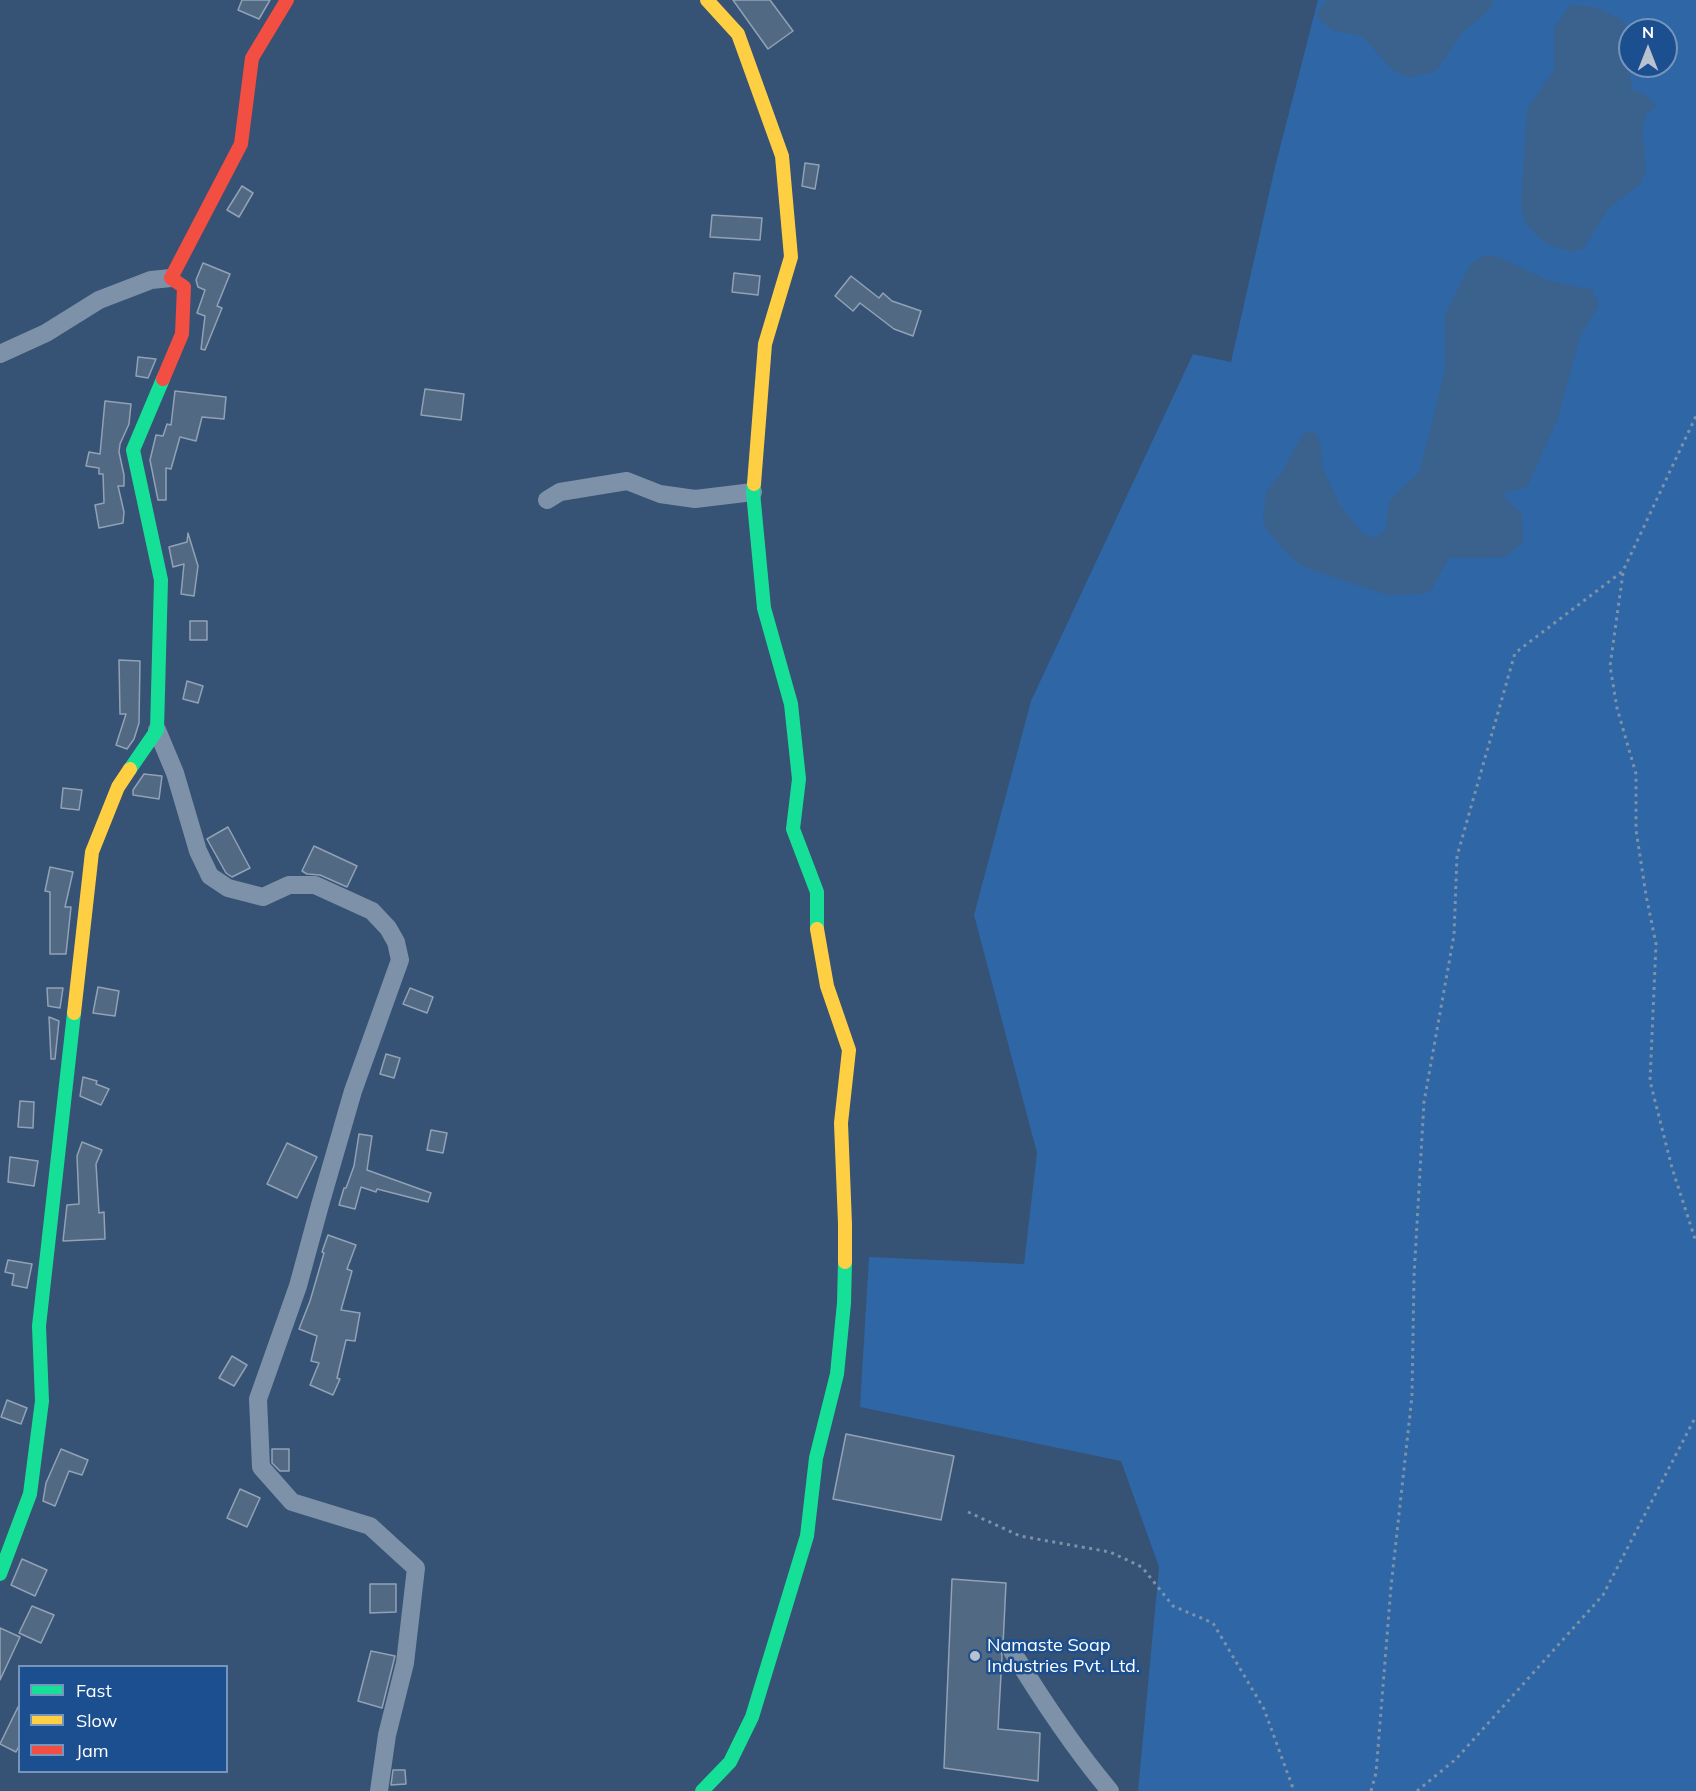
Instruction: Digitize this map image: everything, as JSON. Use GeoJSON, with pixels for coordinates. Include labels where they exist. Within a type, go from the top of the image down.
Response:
{"type":"FeatureCollection","features":[{"type":"Feature","properties":{"kind":"street"},"geometry":{"type":"LineString","coordinates":[[171,278],[241,144],[252,58],[287,0]]}},
{"type":"Feature","properties":{"kind":"street"},"geometry":{"type":"LineString","coordinates":[[702,1791],[729,1762],[752,1717],[807,1536],[816,1458],[837,1374],[844,1303],[841,1123],[849,1050],[827,986],[817,936],[817,892],[793,829],[799,779],[792,715],[764,608],[753,492],[765,345],[790,257],[782,156],[738,34],[707,0]]}},
{"type":"Feature","properties":{"kind":"street"},"geometry":{"type":"LineString","coordinates":[[0,354],[46,333],[99,300],[152,280],[171,278],[184,287],[182,334],[133,450],[161,580],[157,730],[175,773],[198,851],[210,876],[228,888],[263,897],[289,885],[315,885],[372,911],[388,928],[396,942],[400,960],[354,1090],[298,1286],[258,1399],[261,1467],[292,1502],[370,1526],[416,1568],[405,1663],[387,1735],[379,1791]]}},
{"type":"Feature","properties":{"kind":"street"},"geometry":{"type":"LineString","coordinates":[[547,500],[560,492],[627,481],[660,494],[695,499],[753,492]]}},
{"type":"Feature","properties":{"kind":"street"},"geometry":{"type":"LineString","coordinates":[[0,1574],[30,1494],[42,1401],[39,1326],[92,852],[118,787],[157,730]]}},
{"type":"Feature","properties":{"kind":"street"},"geometry":{"type":"LineString","coordinates":[[1012,1651],[1047,1708],[1110,1791]]}},
{"type":"Feature","properties":{"kind":"path"},"geometry":{"type":"LineString","coordinates":[[1696,416],[1623,571],[1610,666],[1617,708],[1636,774],[1636,830],[1656,944],[1650,1081],[1672,1168],[1696,1242]]}},
{"type":"Feature","properties":{"kind":"path"},"geometry":{"type":"LineString","coordinates":[[1371,1791],[1376,1773],[1391,1587],[1412,1396],[1414,1276],[1424,1101],[1454,935],[1457,856],[1515,653],[1623,571]]}},
{"type":"Feature","properties":{"kind":"path"},"geometry":{"type":"LineString","coordinates":[[1417,1791],[1456,1759],[1603,1594],[1696,1416]]}},
{"type":"Feature","properties":{"kind":"path"},"geometry":{"type":"LineString","coordinates":[[968,1512],[1020,1536],[1110,1552],[1142,1567],[1173,1605],[1213,1623],[1264,1708],[1294,1791]]}},
{"type":"Feature","properties":{"kind":"shaded area"},"geometry":{"type":"Polygon","coordinates":[[[1318,0],[1696,0],[1696,1791],[1138,1791],[1159,1567],[1121,1461],[860,1407],[869,1257],[1024,1264],[1037,1153],[974,915],[1031,701],[1193,354],[1231,362],[1275,167],[1318,0]]]}},
{"type":"Feature","properties":{"kind":"shaded area"},"geometry":{"type":"Polygon","coordinates":[[[1327,0],[1493,0],[1493,2],[1490,9],[1463,32],[1439,67],[1433,72],[1412,77],[1392,69],[1362,36],[1334,31],[1322,22],[1316,14],[1327,0]]]}},
{"type":"Feature","properties":{"kind":"shaded area"},"geometry":{"type":"Polygon","coordinates":[[[1570,5],[1595,7],[1618,18],[1618,78],[1631,78],[1632,90],[1646,95],[1657,106],[1646,114],[1642,128],[1646,170],[1641,183],[1608,209],[1584,248],[1571,252],[1545,243],[1526,224],[1521,210],[1527,110],[1554,70],[1554,28],[1570,5]]]}},
{"type":"Feature","properties":{"kind":"shaded area"},"geometry":{"type":"Polygon","coordinates":[[[1483,256],[1497,256],[1549,281],[1593,290],[1599,305],[1580,337],[1558,418],[1527,487],[1501,494],[1522,514],[1523,542],[1505,557],[1449,558],[1431,590],[1425,594],[1388,595],[1314,571],[1296,562],[1269,533],[1263,521],[1266,492],[1281,474],[1303,434],[1313,430],[1320,441],[1323,469],[1341,507],[1362,533],[1376,538],[1386,529],[1389,501],[1420,471],[1445,371],[1445,314],[1471,264],[1483,256]]]}},
{"type":"Feature","properties":{"kind":"building"},"geometry":{"type":"Polygon","coordinates":[[[242,0],[270,0],[259,19],[238,10],[242,0]]]}},
{"type":"Feature","properties":{"kind":"building"},"geometry":{"type":"Polygon","coordinates":[[[733,0],[770,0],[793,31],[768,49],[733,0]]]}},
{"type":"Feature","properties":{"kind":"building"},"geometry":{"type":"Polygon","coordinates":[[[805,163],[819,165],[815,189],[802,186],[805,163]]]}},
{"type":"Feature","properties":{"kind":"building"},"geometry":{"type":"Polygon","coordinates":[[[242,186],[253,193],[239,217],[227,210],[242,186]]]}},
{"type":"Feature","properties":{"kind":"building"},"geometry":{"type":"Polygon","coordinates":[[[712,215],[762,218],[760,240],[710,237],[712,215]]]}},
{"type":"Feature","properties":{"kind":"building"},"geometry":{"type":"Polygon","coordinates":[[[203,263],[230,274],[217,306],[222,308],[205,350],[201,349],[205,316],[197,313],[205,290],[198,287],[196,280],[203,263]]]}},
{"type":"Feature","properties":{"kind":"building"},"geometry":{"type":"Polygon","coordinates":[[[734,273],[760,276],[758,295],[732,292],[734,273]]]}},
{"type":"Feature","properties":{"kind":"building"},"geometry":{"type":"Polygon","coordinates":[[[851,276],[879,298],[883,293],[892,301],[921,311],[913,336],[894,329],[860,303],[853,311],[835,296],[851,276]]]}},
{"type":"Feature","properties":{"kind":"building"},"geometry":{"type":"Polygon","coordinates":[[[138,357],[156,359],[148,378],[136,376],[138,357]]]}},
{"type":"Feature","properties":{"kind":"building"},"geometry":{"type":"Polygon","coordinates":[[[425,389],[464,394],[461,420],[421,415],[425,389]]]}},
{"type":"Feature","properties":{"kind":"building"},"geometry":{"type":"Polygon","coordinates":[[[175,391],[226,397],[224,419],[202,417],[196,441],[180,437],[171,469],[166,468],[166,500],[158,500],[150,460],[156,435],[163,436],[167,424],[171,425],[175,391]]]}},
{"type":"Feature","properties":{"kind":"building"},"geometry":{"type":"Polygon","coordinates":[[[105,401],[131,404],[129,424],[119,452],[124,475],[124,486],[118,486],[124,512],[123,523],[99,528],[95,505],[104,503],[103,474],[99,474],[99,468],[86,466],[89,452],[100,454],[105,401]]]}},
{"type":"Feature","properties":{"kind":"building"},"geometry":{"type":"Polygon","coordinates":[[[188,533],[198,566],[194,596],[181,594],[184,564],[173,567],[169,547],[187,542],[188,533]]]}},
{"type":"Feature","properties":{"kind":"building"},"geometry":{"type":"Polygon","coordinates":[[[190,621],[207,621],[207,640],[190,640],[190,621]]]}},
{"type":"Feature","properties":{"kind":"building"},"geometry":{"type":"Polygon","coordinates":[[[119,660],[140,661],[139,723],[134,739],[127,749],[116,745],[126,714],[120,714],[119,660]]]}},
{"type":"Feature","properties":{"kind":"building"},"geometry":{"type":"Polygon","coordinates":[[[187,681],[203,686],[198,703],[183,699],[187,681]]]}},
{"type":"Feature","properties":{"kind":"building"},"geometry":{"type":"Polygon","coordinates":[[[144,774],[162,776],[159,799],[133,795],[133,790],[144,774]]]}},
{"type":"Feature","properties":{"kind":"building"},"geometry":{"type":"Polygon","coordinates":[[[63,788],[82,790],[79,810],[61,808],[63,788]]]}},
{"type":"Feature","properties":{"kind":"building"},"geometry":{"type":"Polygon","coordinates":[[[228,827],[250,868],[232,877],[226,873],[207,839],[228,827]]]}},
{"type":"Feature","properties":{"kind":"building"},"geometry":{"type":"Polygon","coordinates":[[[314,846],[357,866],[347,887],[320,875],[307,874],[302,871],[314,846]]]}},
{"type":"Feature","properties":{"kind":"building"},"geometry":{"type":"Polygon","coordinates":[[[50,867],[73,872],[65,907],[71,907],[66,954],[50,954],[50,892],[45,891],[50,867]]]}},
{"type":"Feature","properties":{"kind":"building"},"geometry":{"type":"Polygon","coordinates":[[[98,987],[119,991],[115,1016],[93,1013],[98,987]]]}},
{"type":"Feature","properties":{"kind":"building"},"geometry":{"type":"Polygon","coordinates":[[[47,988],[63,988],[60,1008],[48,1006],[47,988]]]}},
{"type":"Feature","properties":{"kind":"building"},"geometry":{"type":"Polygon","coordinates":[[[410,988],[433,997],[427,1013],[403,1004],[410,988]]]}},
{"type":"Feature","properties":{"kind":"building"},"geometry":{"type":"Polygon","coordinates":[[[49,1017],[59,1021],[55,1059],[51,1059],[49,1017]]]}},
{"type":"Feature","properties":{"kind":"building"},"geometry":{"type":"Polygon","coordinates":[[[386,1054],[400,1058],[394,1078],[380,1074],[386,1054]]]}},
{"type":"Feature","properties":{"kind":"building"},"geometry":{"type":"Polygon","coordinates":[[[83,1077],[97,1081],[96,1084],[109,1089],[101,1105],[80,1096],[83,1077]]]}},
{"type":"Feature","properties":{"kind":"building"},"geometry":{"type":"Polygon","coordinates":[[[20,1101],[34,1102],[33,1128],[18,1127],[20,1101]]]}},
{"type":"Feature","properties":{"kind":"building"},"geometry":{"type":"Polygon","coordinates":[[[431,1130],[447,1133],[443,1153],[427,1150],[431,1130]]]}},
{"type":"Feature","properties":{"kind":"building"},"geometry":{"type":"Polygon","coordinates":[[[359,1134],[372,1136],[367,1170],[431,1193],[428,1202],[361,1187],[355,1209],[339,1205],[354,1166],[359,1134]]]}},
{"type":"Feature","properties":{"kind":"building"},"geometry":{"type":"Polygon","coordinates":[[[82,1142],[102,1150],[96,1164],[99,1213],[104,1212],[105,1239],[63,1241],[67,1205],[79,1204],[77,1156],[82,1142]]]}},
{"type":"Feature","properties":{"kind":"building"},"geometry":{"type":"Polygon","coordinates":[[[287,1143],[317,1157],[297,1198],[267,1184],[287,1143]]]}},
{"type":"Feature","properties":{"kind":"building"},"geometry":{"type":"Polygon","coordinates":[[[10,1157],[38,1161],[34,1186],[8,1182],[10,1157]]]}},
{"type":"Feature","properties":{"kind":"building"},"geometry":{"type":"Polygon","coordinates":[[[328,1235],[356,1245],[347,1269],[352,1271],[341,1310],[360,1313],[355,1341],[346,1340],[337,1378],[340,1379],[333,1395],[310,1385],[319,1363],[311,1361],[317,1336],[299,1329],[310,1301],[328,1235]]]}},
{"type":"Feature","properties":{"kind":"building"},"geometry":{"type":"Polygon","coordinates":[[[8,1260],[32,1264],[27,1288],[12,1285],[14,1274],[5,1272],[8,1260]]]}},
{"type":"Feature","properties":{"kind":"building"},"geometry":{"type":"Polygon","coordinates":[[[232,1356],[247,1365],[234,1386],[219,1378],[232,1356]]]}},
{"type":"Feature","properties":{"kind":"building"},"geometry":{"type":"Polygon","coordinates":[[[7,1400],[27,1408],[21,1424],[1,1417],[7,1400]]]}},
{"type":"Feature","properties":{"kind":"building"},"geometry":{"type":"Polygon","coordinates":[[[846,1434],[954,1456],[941,1520],[833,1499],[846,1434]]]}},
{"type":"Feature","properties":{"kind":"building"},"geometry":{"type":"Polygon","coordinates":[[[61,1449],[88,1460],[82,1475],[69,1471],[55,1506],[43,1501],[46,1483],[61,1449]]]}},
{"type":"Feature","properties":{"kind":"building"},"geometry":{"type":"Polygon","coordinates":[[[272,1449],[289,1449],[289,1471],[280,1471],[272,1463],[272,1449]]]}},
{"type":"Feature","properties":{"kind":"building"},"geometry":{"type":"Polygon","coordinates":[[[240,1489],[260,1498],[247,1527],[227,1518],[240,1489]]]}},
{"type":"Feature","properties":{"kind":"building"},"geometry":{"type":"Polygon","coordinates":[[[22,1559],[47,1570],[35,1596],[11,1585],[22,1559]]]}},
{"type":"Feature","properties":{"kind":"building","name":"Namaste Soap Industries Pvt. Ltd."},"geometry":{"type":"Polygon","coordinates":[[[952,1579],[1006,1583],[998,1729],[1040,1733],[1038,1781],[944,1768],[952,1579]]]}},
{"type":"Feature","properties":{"kind":"building"},"geometry":{"type":"Polygon","coordinates":[[[370,1584],[396,1584],[396,1612],[370,1613],[370,1584]]]}},
{"type":"Feature","properties":{"kind":"building"},"geometry":{"type":"Polygon","coordinates":[[[32,1606],[54,1615],[41,1643],[19,1633],[32,1606]]]}},
{"type":"Feature","properties":{"kind":"building"},"geometry":{"type":"Polygon","coordinates":[[[0,1628],[20,1637],[0,1680],[0,1628]]]}},
{"type":"Feature","properties":{"kind":"building"},"geometry":{"type":"Polygon","coordinates":[[[371,1651],[395,1656],[382,1708],[358,1701],[371,1651]]]}},
{"type":"Feature","properties":{"kind":"building"},"geometry":{"type":"Polygon","coordinates":[[[18,1707],[18,1748],[16,1752],[0,1744],[18,1707]]]}},
{"type":"Feature","properties":{"kind":"building"},"geometry":{"type":"Polygon","coordinates":[[[393,1770],[405,1770],[406,1784],[391,1785],[393,1770]]]}},
{"type":"Feature","properties":{"kind":"traffic: fast"},"geometry":{"type":"LineString","coordinates":[[130,769],[157,730],[161,580],[133,450],[163,379]]}},
{"type":"Feature","properties":{"kind":"traffic: fast"},"geometry":{"type":"LineString","coordinates":[[754,484],[764,608],[791,704],[799,779],[793,829],[817,892],[817,929]]}},
{"type":"Feature","properties":{"kind":"traffic: fast"},"geometry":{"type":"LineString","coordinates":[[0,1574],[30,1494],[42,1401],[39,1326],[74,1013]]}},
{"type":"Feature","properties":{"kind":"traffic: fast"},"geometry":{"type":"LineString","coordinates":[[702,1791],[730,1762],[752,1717],[807,1536],[816,1458],[837,1374],[844,1303],[845,1262]]}},
{"type":"Feature","properties":{"kind":"traffic: slow"},"geometry":{"type":"LineString","coordinates":[[707,0],[738,34],[782,156],[791,257],[765,344],[754,484]]}},
{"type":"Feature","properties":{"kind":"traffic: slow"},"geometry":{"type":"LineString","coordinates":[[74,1013],[92,852],[118,787],[130,769]]}},
{"type":"Feature","properties":{"kind":"traffic: slow"},"geometry":{"type":"LineString","coordinates":[[817,929],[827,986],[849,1050],[841,1123],[845,1262]]}},
{"type":"Feature","properties":{"kind":"traffic: jam"},"geometry":{"type":"LineString","coordinates":[[163,379],[182,334],[184,287],[171,278],[241,144],[252,58],[287,0]]}},
{"type":"Feature","properties":{"kind":"place","name":"Namaste Soap Industries Pvt. Ltd."},"geometry":{"type":"Point","coordinates":[975,1656]}}]}
